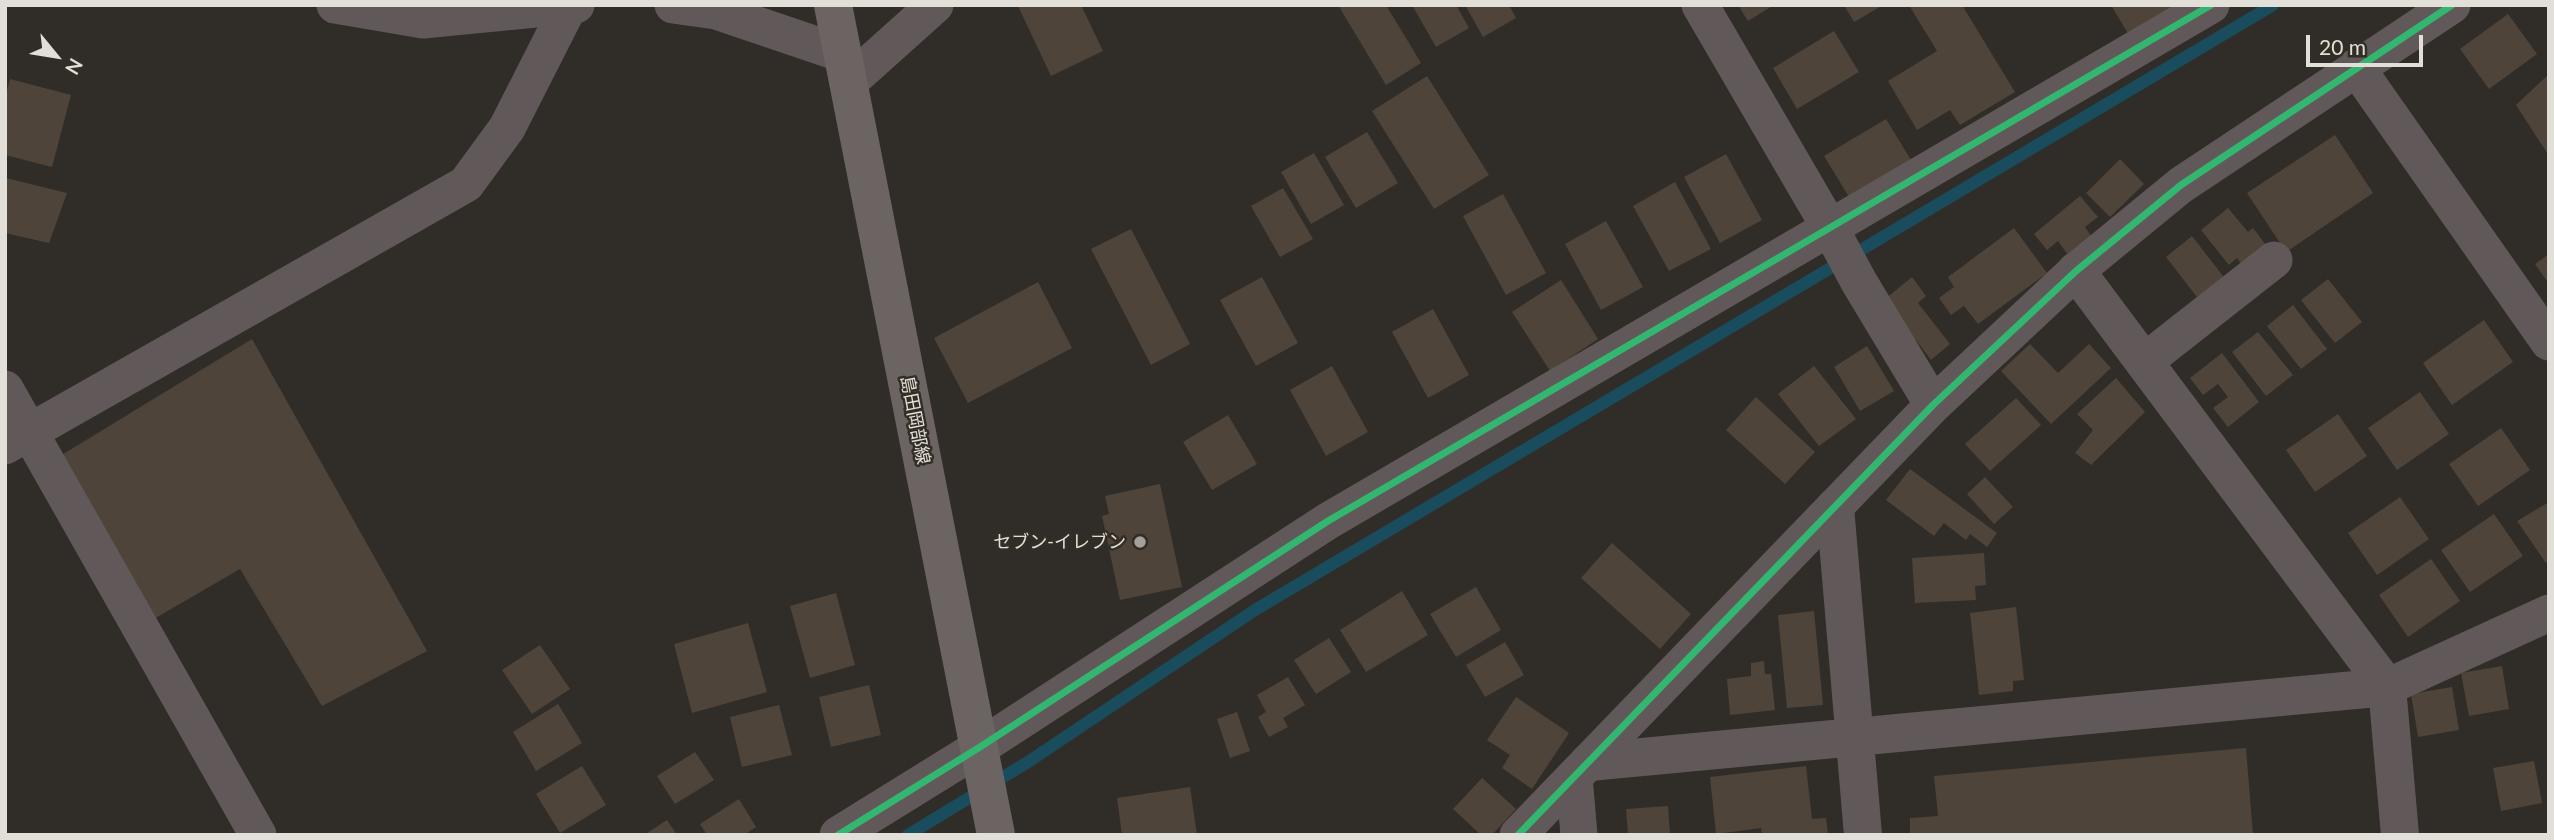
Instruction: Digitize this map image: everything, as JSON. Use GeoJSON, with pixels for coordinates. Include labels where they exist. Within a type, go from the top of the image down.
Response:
{"type":"FeatureCollection","features":[{"type":"Feature","properties":{"kind":"main road","name":"島田岡部線"},"geometry":{"type":"LineString","coordinates":[[833,5],[996,835]]}},
{"type":"Feature","properties":{"kind":"street"},"geometry":{"type":"LineString","coordinates":[[335,5],[423,20],[572,6]]}},
{"type":"Feature","properties":{"kind":"street"},"geometry":{"type":"LineString","coordinates":[[673,5],[716,11],[845,69],[934,5]]}},
{"type":"Feature","properties":{"kind":"street"},"geometry":{"type":"LineString","coordinates":[[1700,5],[1933,405]]}},
{"type":"Feature","properties":{"kind":"street"},"geometry":{"type":"LineString","coordinates":[[838,835],[980,747],[1328,521],[2211,5]]}},
{"type":"Feature","properties":{"kind":"street"},"geometry":{"type":"LineString","coordinates":[[1518,835],[1933,405],[2076,271],[2181,185],[2452,5]]}},
{"type":"Feature","properties":{"kind":"street"},"geometry":{"type":"LineString","coordinates":[[18,439],[466,184],[507,128],[572,6]]}},
{"type":"Feature","properties":{"kind":"street"},"geometry":{"type":"LineString","coordinates":[[2356,67],[2549,342]]}},
{"type":"Feature","properties":{"kind":"street"},"geometry":{"type":"LineString","coordinates":[[2144,362],[2274,260]]}},
{"type":"Feature","properties":{"kind":"street"},"geometry":{"type":"LineString","coordinates":[[2076,271],[2387,687],[2400,835]]}},
{"type":"Feature","properties":{"kind":"street"},"geometry":{"type":"LineString","coordinates":[[5,389],[18,439],[258,835]]}},
{"type":"Feature","properties":{"kind":"street"},"geometry":{"type":"LineString","coordinates":[[1835,507],[1863,835]]}},
{"type":"Feature","properties":{"kind":"street"},"geometry":{"type":"LineString","coordinates":[[1581,770],[1853,738],[2387,687],[2547,618]]}},
{"type":"Feature","properties":{"kind":"street"},"geometry":{"type":"LineString","coordinates":[[1579,835],[1581,770]]}},
{"type":"Feature","properties":{"kind":"building"},"geometry":{"type":"Polygon","coordinates":[[[1081,5],[1103,51],[1051,76],[1018,6],[1081,5]]]}},
{"type":"Feature","properties":{"kind":"building"},"geometry":{"type":"Polygon","coordinates":[[[1338,5],[1386,5],[1421,63],[1386,85],[1338,5]]]}},
{"type":"Feature","properties":{"kind":"building"},"geometry":{"type":"Polygon","coordinates":[[[1412,5],[1456,5],[1469,28],[1436,47],[1412,5]]]}},
{"type":"Feature","properties":{"kind":"building"},"geometry":{"type":"Polygon","coordinates":[[[1465,5],[1509,5],[1516,18],[1483,37],[1465,5]]]}},
{"type":"Feature","properties":{"kind":"building"},"geometry":{"type":"Polygon","coordinates":[[[1738,5],[1774,5],[1748,21],[1738,5]]]}},
{"type":"Feature","properties":{"kind":"building"},"geometry":{"type":"Polygon","coordinates":[[[1844,5],[1883,5],[1854,22],[1844,5]]]}},
{"type":"Feature","properties":{"kind":"building"},"geometry":{"type":"Polygon","coordinates":[[[1909,5],[1962,5],[2015,92],[1960,125],[1950,110],[1917,130],[1888,81],[1937,51],[1909,5]]]}},
{"type":"Feature","properties":{"kind":"building"},"geometry":{"type":"Polygon","coordinates":[[[2111,5],[2193,5],[2133,42],[2111,5]]]}},
{"type":"Feature","properties":{"kind":"building"},"geometry":{"type":"Polygon","coordinates":[[[2508,14],[2537,54],[2489,89],[2460,49],[2508,14]]]}},
{"type":"Feature","properties":{"kind":"building"},"geometry":{"type":"Polygon","coordinates":[[[1834,31],[1859,72],[1797,109],[1773,68],[1834,31]]]}},
{"type":"Feature","properties":{"kind":"building"},"geometry":{"type":"Polygon","coordinates":[[[2549,74],[2549,156],[2516,105],[2549,74]]]}},
{"type":"Feature","properties":{"kind":"building"},"geometry":{"type":"Polygon","coordinates":[[[1427,76],[1489,175],[1434,209],[1372,111],[1427,76]]]}},
{"type":"Feature","properties":{"kind":"building"},"geometry":{"type":"Polygon","coordinates":[[[10,79],[71,95],[52,167],[5,155],[5,98],[10,79]]]}},
{"type":"Feature","properties":{"kind":"building"},"geometry":{"type":"Polygon","coordinates":[[[1886,119],[1911,160],[1849,197],[1824,156],[1886,119]]]}},
{"type":"Feature","properties":{"kind":"building"},"geometry":{"type":"Polygon","coordinates":[[[1367,132],[1398,183],[1356,208],[1325,157],[1367,132]]]}},
{"type":"Feature","properties":{"kind":"building"},"geometry":{"type":"Polygon","coordinates":[[[2335,135],[2373,193],[2286,252],[2247,193],[2335,135]]]}},
{"type":"Feature","properties":{"kind":"building"},"geometry":{"type":"Polygon","coordinates":[[[1314,153],[1344,205],[1311,224],[1281,172],[1314,153]]]}},
{"type":"Feature","properties":{"kind":"building"},"geometry":{"type":"Polygon","coordinates":[[[1726,154],[1762,220],[1720,243],[1684,177],[1726,154]]]}},
{"type":"Feature","properties":{"kind":"building"},"geometry":{"type":"Polygon","coordinates":[[[2120,159],[2144,184],[2110,217],[2086,193],[2120,159]]]}},
{"type":"Feature","properties":{"kind":"building"},"geometry":{"type":"Polygon","coordinates":[[[6,178],[67,193],[49,243],[5,233],[6,178]]]}},
{"type":"Feature","properties":{"kind":"building"},"geometry":{"type":"Polygon","coordinates":[[[1675,182],[1711,249],[1669,271],[1633,206],[1675,182]]]}},
{"type":"Feature","properties":{"kind":"building"},"geometry":{"type":"Polygon","coordinates":[[[1283,188],[1313,239],[1280,257],[1251,206],[1283,188]]]}},
{"type":"Feature","properties":{"kind":"building"},"geometry":{"type":"Polygon","coordinates":[[[1503,194],[1546,273],[1506,295],[1463,216],[1503,194]]]}},
{"type":"Feature","properties":{"kind":"building"},"geometry":{"type":"Polygon","coordinates":[[[2080,196],[2098,217],[2085,227],[2091,236],[2068,255],[2058,241],[2047,250],[2034,234],[2080,196]]]}},
{"type":"Feature","properties":{"kind":"building"},"geometry":{"type":"Polygon","coordinates":[[[2228,208],[2248,232],[2253,228],[2269,249],[2244,268],[2237,258],[2229,265],[2201,230],[2228,208]]]}},
{"type":"Feature","properties":{"kind":"building"},"geometry":{"type":"Polygon","coordinates":[[[1606,221],[1643,287],[1601,310],[1565,244],[1606,221]]]}},
{"type":"Feature","properties":{"kind":"building"},"geometry":{"type":"Polygon","coordinates":[[[2014,228],[2047,273],[1978,324],[1964,306],[1951,315],[1939,298],[1954,287],[1948,277],[2014,228]]]}},
{"type":"Feature","properties":{"kind":"building"},"geometry":{"type":"Polygon","coordinates":[[[1131,229],[1190,344],[1151,365],[1091,249],[1131,229]]]}},
{"type":"Feature","properties":{"kind":"building"},"geometry":{"type":"Polygon","coordinates":[[[2192,236],[2226,280],[2200,301],[2166,257],[2192,236]]]}},
{"type":"Feature","properties":{"kind":"building"},"geometry":{"type":"Polygon","coordinates":[[[2549,254],[2549,284],[2535,264],[2549,254]]]}},
{"type":"Feature","properties":{"kind":"building"},"geometry":{"type":"Polygon","coordinates":[[[1262,277],[1298,343],[1256,366],[1220,300],[1262,277]]]}},
{"type":"Feature","properties":{"kind":"building"},"geometry":{"type":"Polygon","coordinates":[[[1912,277],[1926,296],[1918,303],[1950,344],[1931,360],[1916,340],[1911,344],[1879,304],[1912,277]]]}},
{"type":"Feature","properties":{"kind":"building"},"geometry":{"type":"Polygon","coordinates":[[[2328,279],[2362,322],[2335,343],[2301,300],[2328,279]]]}},
{"type":"Feature","properties":{"kind":"building"},"geometry":{"type":"Polygon","coordinates":[[[1561,280],[1598,339],[1550,371],[1512,312],[1561,280]]]}},
{"type":"Feature","properties":{"kind":"building"},"geometry":{"type":"Polygon","coordinates":[[[1038,282],[1072,348],[968,403],[934,338],[1038,282]]]}},
{"type":"Feature","properties":{"kind":"building"},"geometry":{"type":"Polygon","coordinates":[[[2293,305],[2327,349],[2301,369],[2267,326],[2293,305]]]}},
{"type":"Feature","properties":{"kind":"building"},"geometry":{"type":"Polygon","coordinates":[[[1433,309],[1469,375],[1428,398],[1392,332],[1433,309]]]}},
{"type":"Feature","properties":{"kind":"building"},"geometry":{"type":"Polygon","coordinates":[[[2484,320],[2513,362],[2452,405],[2423,363],[2484,320]]]}},
{"type":"Feature","properties":{"kind":"building"},"geometry":{"type":"Polygon","coordinates":[[[2258,332],[2293,375],[2266,396],[2232,352],[2258,332]]]}},
{"type":"Feature","properties":{"kind":"building"},"geometry":{"type":"Polygon","coordinates":[[[252,339],[427,651],[322,706],[240,569],[140,627],[60,456],[252,339]]]}},
{"type":"Feature","properties":{"kind":"building"},"geometry":{"type":"Polygon","coordinates":[[[2030,344],[2058,373],[2089,344],[2111,368],[2051,424],[2001,371],[2030,344]]]}},
{"type":"Feature","properties":{"kind":"building"},"geometry":{"type":"Polygon","coordinates":[[[1867,346],[1894,391],[1860,411],[1834,367],[1867,346]]]}},
{"type":"Feature","properties":{"kind":"building"},"geometry":{"type":"Polygon","coordinates":[[[2222,353],[2259,402],[2228,427],[2213,408],[2228,397],[2218,384],[2203,395],[2190,378],[2222,353]]]}},
{"type":"Feature","properties":{"kind":"building"},"geometry":{"type":"Polygon","coordinates":[[[1332,366],[1368,432],[1326,456],[1290,390],[1332,366]]]}},
{"type":"Feature","properties":{"kind":"building"},"geometry":{"type":"Polygon","coordinates":[[[1814,366],[1856,419],[1819,446],[1778,394],[1814,366]]]}},
{"type":"Feature","properties":{"kind":"building"},"geometry":{"type":"Polygon","coordinates":[[[2116,378],[2145,412],[2091,465],[2075,453],[2093,430],[2077,414],[2116,378]]]}},
{"type":"Feature","properties":{"kind":"building"},"geometry":{"type":"Polygon","coordinates":[[[2420,392],[2449,434],[2397,470],[2368,428],[2420,392]]]}},
{"type":"Feature","properties":{"kind":"building"},"geometry":{"type":"Polygon","coordinates":[[[1756,397],[1815,452],[1785,484],[1726,430],[1756,397]]]}},
{"type":"Feature","properties":{"kind":"building"},"geometry":{"type":"Polygon","coordinates":[[[2016,398],[2041,425],[1990,471],[1965,444],[2016,398]]]}},
{"type":"Feature","properties":{"kind":"building"},"geometry":{"type":"Polygon","coordinates":[[[2338,414],[2367,456],[2315,492],[2286,450],[2338,414]]]}},
{"type":"Feature","properties":{"kind":"building"},"geometry":{"type":"Polygon","coordinates":[[[1228,415],[1257,464],[1212,490],[1183,442],[1228,415]]]}},
{"type":"Feature","properties":{"kind":"building"},"geometry":{"type":"Polygon","coordinates":[[[2501,428],[2530,470],[2478,506],[2449,464],[2501,428]]]}},
{"type":"Feature","properties":{"kind":"building"},"geometry":{"type":"Polygon","coordinates":[[[1910,469],[1997,533],[1987,547],[1970,534],[1966,540],[1944,523],[1934,536],[1886,500],[1910,469]]]}},
{"type":"Feature","properties":{"kind":"building"},"geometry":{"type":"Polygon","coordinates":[[[1985,477],[2013,507],[1994,524],[1967,494],[1985,477]]]}},
{"type":"Feature","properties":{"kind":"building"},"geometry":{"type":"Polygon","coordinates":[[[1160,484],[1182,587],[1120,600],[1102,516],[1109,514],[1105,496],[1160,484]]]}},
{"type":"Feature","properties":{"kind":"building"},"geometry":{"type":"Polygon","coordinates":[[[2400,497],[2429,539],[2377,575],[2348,533],[2400,497]]]}},
{"type":"Feature","properties":{"kind":"building"},"geometry":{"type":"Polygon","coordinates":[[[2549,502],[2549,560],[2546,563],[2517,521],[2549,502]]]}},
{"type":"Feature","properties":{"kind":"building"},"geometry":{"type":"Polygon","coordinates":[[[2494,514],[2523,556],[2470,592],[2441,550],[2494,514]]]}},
{"type":"Feature","properties":{"kind":"building"},"geometry":{"type":"Polygon","coordinates":[[[1612,543],[1691,614],[1660,649],[1581,578],[1612,543]]]}},
{"type":"Feature","properties":{"kind":"building"},"geometry":{"type":"Polygon","coordinates":[[[1984,553],[1986,585],[1975,586],[1976,600],[1915,603],[1912,558],[1984,553]]]}},
{"type":"Feature","properties":{"kind":"building"},"geometry":{"type":"Polygon","coordinates":[[[2431,559],[2460,601],[2408,637],[2379,595],[2431,559]]]}},
{"type":"Feature","properties":{"kind":"building"},"geometry":{"type":"Polygon","coordinates":[[[1476,587],[1501,630],[1456,657],[1430,614],[1476,587]]]}},
{"type":"Feature","properties":{"kind":"building"},"geometry":{"type":"Polygon","coordinates":[[[1402,591],[1428,635],[1366,672],[1340,630],[1402,591]]]}},
{"type":"Feature","properties":{"kind":"building"},"geometry":{"type":"Polygon","coordinates":[[[836,593],[855,665],[810,678],[790,606],[836,593]]]}},
{"type":"Feature","properties":{"kind":"building"},"geometry":{"type":"Polygon","coordinates":[[[2016,607],[2024,680],[2013,681],[2013,691],[1979,695],[1970,613],[2016,607]]]}},
{"type":"Feature","properties":{"kind":"building"},"geometry":{"type":"Polygon","coordinates":[[[1814,611],[1823,705],[1787,708],[1778,615],[1814,611]]]}},
{"type":"Feature","properties":{"kind":"building"},"geometry":{"type":"Polygon","coordinates":[[[748,623],[767,692],[692,713],[674,644],[748,623]]]}},
{"type":"Feature","properties":{"kind":"building"},"geometry":{"type":"Polygon","coordinates":[[[1329,638],[1351,672],[1316,694],[1294,660],[1329,638]]]}},
{"type":"Feature","properties":{"kind":"building"},"geometry":{"type":"Polygon","coordinates":[[[1505,642],[1524,675],[1485,697],[1466,665],[1505,642]]]}},
{"type":"Feature","properties":{"kind":"building"},"geometry":{"type":"Polygon","coordinates":[[[540,645],[570,689],[532,714],[502,670],[540,645]]]}},
{"type":"Feature","properties":{"kind":"building"},"geometry":{"type":"Polygon","coordinates":[[[1764,661],[1765,674],[1771,674],[1775,710],[1730,715],[1727,679],[1751,676],[1751,663],[1764,661]]]}},
{"type":"Feature","properties":{"kind":"building"},"geometry":{"type":"Polygon","coordinates":[[[2502,666],[2509,709],[2469,716],[2461,673],[2502,666]]]}},
{"type":"Feature","properties":{"kind":"building"},"geometry":{"type":"Polygon","coordinates":[[[1288,677],[1305,705],[1283,718],[1288,727],[1269,737],[1258,717],[1266,712],[1257,695],[1288,677]]]}},
{"type":"Feature","properties":{"kind":"building"},"geometry":{"type":"Polygon","coordinates":[[[869,685],[881,735],[831,747],[819,697],[869,685]]]}},
{"type":"Feature","properties":{"kind":"building"},"geometry":{"type":"Polygon","coordinates":[[[2452,687],[2459,730],[2418,737],[2411,694],[2452,687]]]}},
{"type":"Feature","properties":{"kind":"building"},"geometry":{"type":"Polygon","coordinates":[[[1516,697],[1569,733],[1532,789],[1502,768],[1510,755],[1487,740],[1516,697]]]}},
{"type":"Feature","properties":{"kind":"building"},"geometry":{"type":"Polygon","coordinates":[[[558,704],[582,743],[536,771],[513,732],[558,704]]]}},
{"type":"Feature","properties":{"kind":"building"},"geometry":{"type":"Polygon","coordinates":[[[779,705],[792,755],[742,767],[730,717],[779,705]]]}},
{"type":"Feature","properties":{"kind":"building"},"geometry":{"type":"Polygon","coordinates":[[[1237,712],[1250,751],[1230,758],[1217,719],[1237,712]]]}},
{"type":"Feature","properties":{"kind":"building"},"geometry":{"type":"Polygon","coordinates":[[[2246,748],[2253,835],[1910,835],[1910,818],[1938,816],[1934,776],[2246,748]]]}},
{"type":"Feature","properties":{"kind":"building"},"geometry":{"type":"Polygon","coordinates":[[[695,752],[714,780],[675,804],[657,776],[695,752]]]}},
{"type":"Feature","properties":{"kind":"building"},"geometry":{"type":"Polygon","coordinates":[[[2534,761],[2542,803],[2501,811],[2493,768],[2534,761]]]}},
{"type":"Feature","properties":{"kind":"building"},"geometry":{"type":"Polygon","coordinates":[[[582,766],[606,805],[560,833],[536,794],[582,766]]]}},
{"type":"Feature","properties":{"kind":"building"},"geometry":{"type":"Polygon","coordinates":[[[1806,766],[1812,819],[1826,818],[1828,835],[1762,835],[1761,828],[1716,834],[1710,777],[1806,766]]]}},
{"type":"Feature","properties":{"kind":"building"},"geometry":{"type":"Polygon","coordinates":[[[1482,778],[1516,809],[1492,835],[1481,835],[1453,809],[1482,778]]]}},
{"type":"Feature","properties":{"kind":"building"},"geometry":{"type":"Polygon","coordinates":[[[1190,787],[1197,835],[1122,835],[1117,798],[1190,787]]]}},
{"type":"Feature","properties":{"kind":"building"},"geometry":{"type":"Polygon","coordinates":[[[739,799],[756,827],[744,835],[707,835],[700,824],[739,799]]]}},
{"type":"Feature","properties":{"kind":"building"},"geometry":{"type":"Polygon","coordinates":[[[1668,806],[1670,835],[1628,835],[1626,809],[1668,806]]]}},
{"type":"Feature","properties":{"kind":"building"},"geometry":{"type":"Polygon","coordinates":[[[667,820],[677,835],[644,835],[667,820]]]}},
{"type":"Feature","properties":{"kind":"waterway"},"geometry":{"type":"LineString","coordinates":[[908,835],[1028,762],[1255,610],[2273,5]]}},
{"type":"Feature","properties":{"kind":"cycle path"},"geometry":{"type":"LineString","coordinates":[[838,835],[980,747],[1328,521],[2211,5]]}},
{"type":"Feature","properties":{"kind":"cycle path"},"geometry":{"type":"LineString","coordinates":[[1518,835],[1933,405],[2076,271],[2181,185],[2452,5]]}},
{"type":"Feature","properties":{"kind":"place","name":"セブン-イレブン"},"geometry":{"type":"Point","coordinates":[1140,542]}}]}
